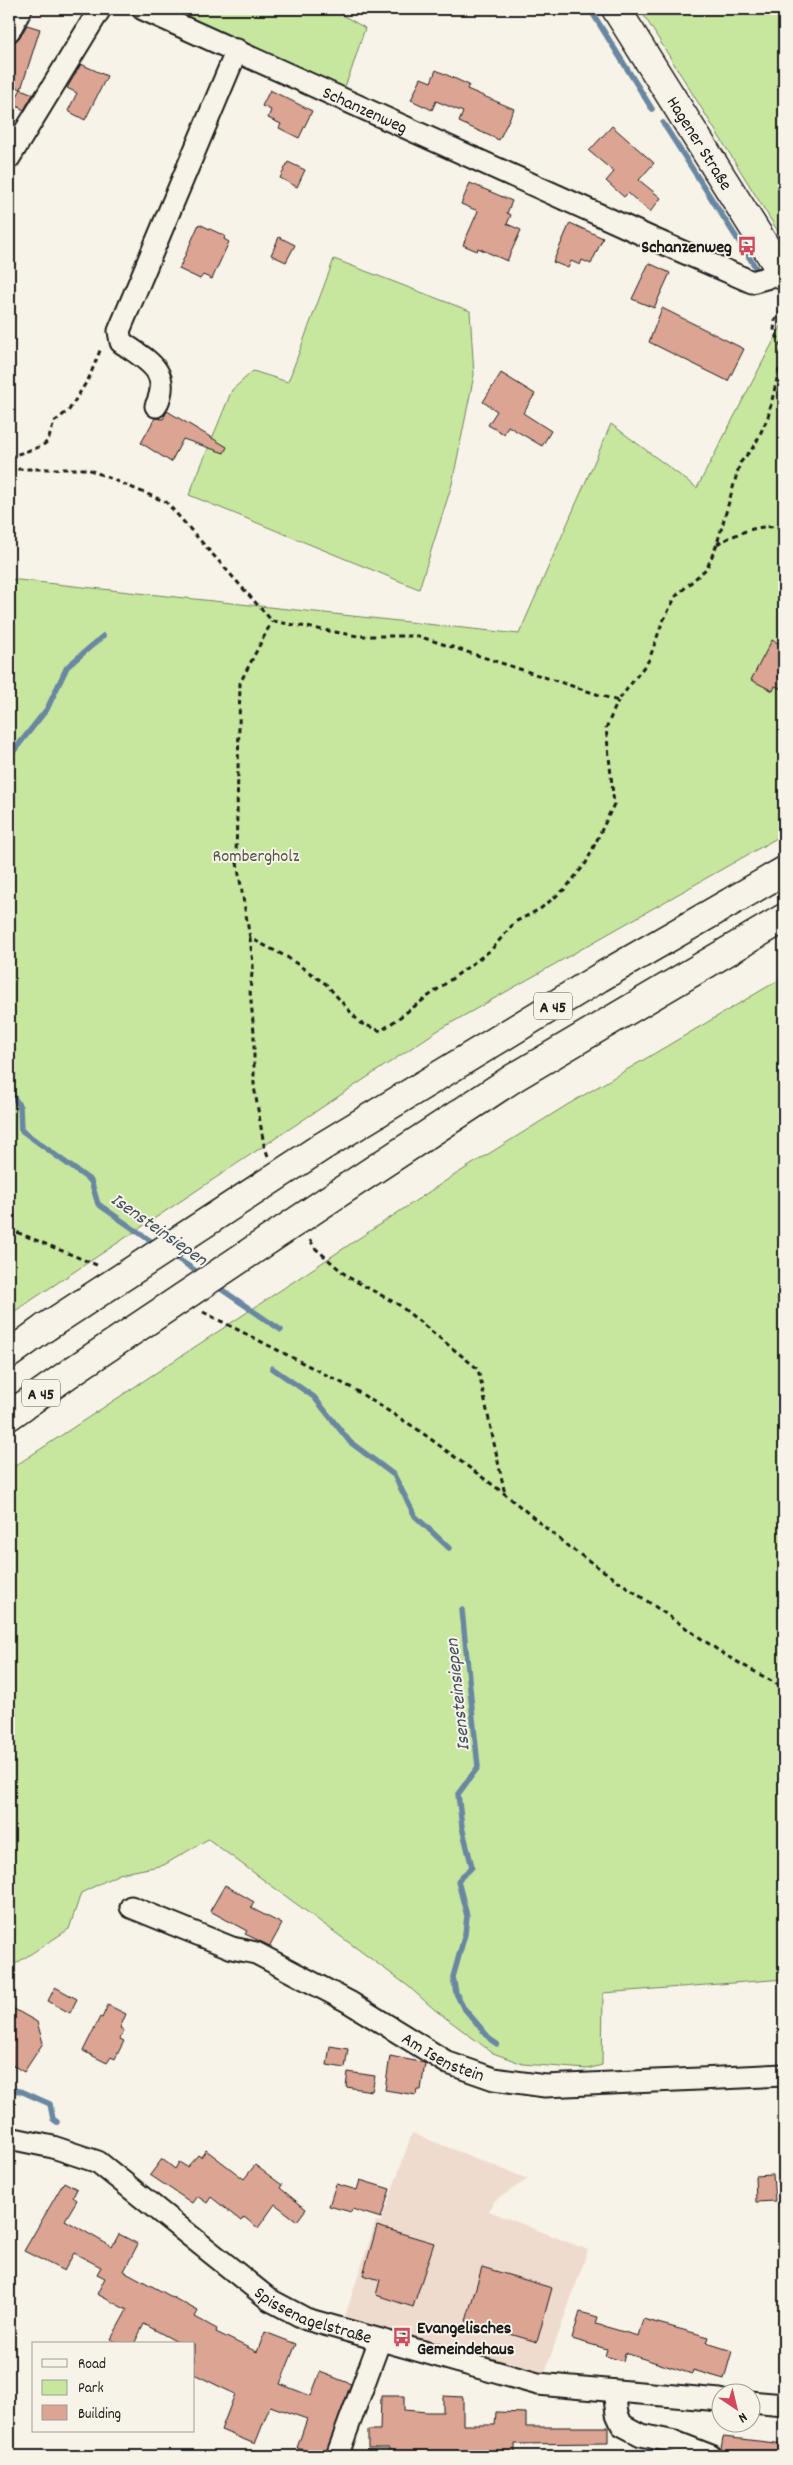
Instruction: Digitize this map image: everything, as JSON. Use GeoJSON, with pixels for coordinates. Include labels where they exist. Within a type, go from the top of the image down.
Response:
{"type":"FeatureCollection","features":[{"type":"Feature","properties":{"kind":"main road","name":"Hagener Straße"},"geometry":{"type":"LineString","coordinates":[[616,9],[782,273]]}},
{"type":"Feature","properties":{"kind":"main road","name":"A 45"},"geometry":{"type":"LineString","coordinates":[[9,1354],[323,1146],[600,978],[784,871]]}},
{"type":"Feature","properties":{"kind":"main road","name":"A 45"},"geometry":{"type":"LineString","coordinates":[[9,1416],[74,1370],[515,1077],[784,918]]}},
{"type":"Feature","properties":{"kind":"street"},"geometry":{"type":"LineString","coordinates":[[9,31],[21,9]]}},
{"type":"Feature","properties":{"kind":"street"},"geometry":{"type":"LineString","coordinates":[[9,158],[100,9]]}},
{"type":"Feature","properties":{"kind":"street","name":"Schanzenweg"},"geometry":{"type":"LineString","coordinates":[[143,9],[752,282],[782,273]]}},
{"type":"Feature","properties":{"kind":"street"},"geometry":{"type":"LineString","coordinates":[[156,406],[161,394],[162,382],[154,367],[121,342],[119,331],[237,50]]}},
{"type":"Feature","properties":{"kind":"street","name":"Am Isenstein"},"geometry":{"type":"LineString","coordinates":[[131,1906],[232,1948],[256,1954],[350,2002],[448,2063],[494,2079],[545,2086],[784,2075]]}},
{"type":"Feature","properties":{"kind":"street","name":"Spissenagelstraße"},"geometry":{"type":"LineString","coordinates":[[9,2138],[53,2146],[98,2162],[270,2300],[306,2319],[538,2384],[710,2399]]}},
{"type":"Feature","properties":{"kind":"street"},"geometry":{"type":"LineString","coordinates":[[337,2456],[380,2340]]}},
{"type":"Feature","properties":{"kind":"street"},"geometry":{"type":"LineString","coordinates":[[614,2392],[617,2414],[622,2426],[640,2435],[675,2442],[712,2456]]}},
{"type":"Feature","properties":{"kind":"street"},"geometry":{"type":"LineString","coordinates":[[760,2403],[784,2405]]}},
{"type":"Feature","properties":{"kind":"path"},"geometry":{"type":"LineString","coordinates":[[9,466],[18,468],[88,469],[166,502],[272,620],[358,636],[418,636],[618,701],[649,660],[662,623],[676,596],[707,568],[717,544],[740,463],[755,445],[768,417],[781,362],[782,344],[774,331],[775,320],[784,306]]}},
{"type":"Feature","properties":{"kind":"path"},"geometry":{"type":"LineString","coordinates":[[9,457],[42,446],[48,441],[54,422],[69,410],[89,378],[103,344],[108,337],[119,331]]}},
{"type":"Feature","properties":{"kind":"path"},"geometry":{"type":"LineString","coordinates":[[717,544],[739,532],[772,526],[784,528]]}},
{"type":"Feature","properties":{"kind":"path"},"geometry":{"type":"LineString","coordinates":[[250,938],[236,857],[240,683],[272,620]]}},
{"type":"Feature","properties":{"kind":"path"},"geometry":{"type":"LineString","coordinates":[[9,1229],[102,1267]]}},
{"type":"Feature","properties":{"kind":"path"},"geometry":{"type":"LineString","coordinates":[[199,1310],[352,1388],[417,1429],[506,1494],[569,1548],[725,1654],[784,1688]]}},
{"type":"Feature","properties":{"kind":"shaded area"},"geometry":{"type":"Polygon","coordinates":[[[412,2133],[528,2179],[493,2202],[489,2211],[588,2250],[544,2375],[345,2316],[376,2221],[381,2222],[412,2133]]]}},
{"type":"Feature","properties":{"kind":"green space"},"geometry":{"type":"Polygon","coordinates":[[[143,9],[332,9],[365,28],[341,97],[143,9]]]}},
{"type":"Feature","properties":{"kind":"green space"},"geometry":{"type":"Polygon","coordinates":[[[640,9],[784,9],[784,241],[640,9]]]}},
{"type":"Feature","properties":{"kind":"green space"},"geometry":{"type":"Polygon","coordinates":[[[334,259],[470,311],[474,375],[452,484],[419,589],[189,495],[232,390],[253,371],[288,382],[334,259]]]}},
{"type":"Feature","properties":{"kind":"green space","name":"Rombergholz"},"geometry":{"type":"Polygon","coordinates":[[[784,321],[784,834],[437,1031],[9,1315],[9,579],[519,634],[611,424],[697,488],[784,321]]]}},
{"type":"Feature","properties":{"kind":"green space"},"geometry":{"type":"Polygon","coordinates":[[[784,977],[784,1979],[603,1993],[602,2065],[587,2069],[523,2064],[493,2053],[435,2010],[408,1986],[208,1839],[164,1865],[119,1874],[81,1893],[69,1929],[9,1968],[9,1470],[450,1178],[567,1105],[784,977]]]}},
{"type":"Feature","properties":{"kind":"building"},"geometry":{"type":"Polygon","coordinates":[[[27,25],[40,29],[21,89],[9,84],[9,50],[11,43],[20,37],[27,25]]]}},
{"type":"Feature","properties":{"kind":"building"},"geometry":{"type":"Polygon","coordinates":[[[81,64],[107,76],[85,120],[68,111],[77,93],[67,88],[81,64]]]}},
{"type":"Feature","properties":{"kind":"building"},"geometry":{"type":"Polygon","coordinates":[[[436,70],[469,85],[467,89],[514,109],[499,140],[459,122],[463,112],[436,101],[432,110],[411,100],[421,78],[431,82],[436,70]]]}},
{"type":"Feature","properties":{"kind":"building"},"geometry":{"type":"Polygon","coordinates":[[[21,89],[33,94],[24,110],[13,104],[21,89]]]}},
{"type":"Feature","properties":{"kind":"building"},"geometry":{"type":"Polygon","coordinates":[[[270,90],[312,111],[299,138],[279,128],[281,124],[268,118],[271,110],[262,106],[270,90]]]}},
{"type":"Feature","properties":{"kind":"building"},"geometry":{"type":"Polygon","coordinates":[[[612,126],[654,163],[639,180],[661,198],[650,212],[628,193],[624,197],[606,181],[614,172],[589,151],[612,126]]]}},
{"type":"Feature","properties":{"kind":"building"},"geometry":{"type":"Polygon","coordinates":[[[288,162],[305,170],[297,187],[280,178],[288,162]]]}},
{"type":"Feature","properties":{"kind":"building"},"geometry":{"type":"Polygon","coordinates":[[[470,183],[512,201],[507,213],[511,215],[507,224],[521,230],[507,261],[478,248],[477,251],[463,245],[478,211],[461,204],[470,183]]]}},
{"type":"Feature","properties":{"kind":"building"},"geometry":{"type":"Polygon","coordinates":[[[570,223],[603,238],[591,264],[582,260],[580,265],[571,261],[568,268],[553,262],[570,223]]]}},
{"type":"Feature","properties":{"kind":"building"},"geometry":{"type":"Polygon","coordinates":[[[199,224],[225,236],[224,239],[229,242],[212,279],[203,275],[200,279],[179,269],[199,224]]]}},
{"type":"Feature","properties":{"kind":"building"},"geometry":{"type":"Polygon","coordinates":[[[279,237],[295,245],[286,262],[271,255],[279,237]]]}},
{"type":"Feature","properties":{"kind":"building"},"geometry":{"type":"Polygon","coordinates":[[[649,263],[670,273],[654,308],[632,299],[649,263]]]}},
{"type":"Feature","properties":{"kind":"building"},"geometry":{"type":"Polygon","coordinates":[[[662,308],[744,349],[728,381],[649,342],[662,308]]]}},
{"type":"Feature","properties":{"kind":"building"},"geometry":{"type":"Polygon","coordinates":[[[501,373],[535,394],[523,413],[551,431],[542,446],[508,426],[504,434],[488,425],[497,411],[483,402],[501,373]]]}},
{"type":"Feature","properties":{"kind":"building"},"geometry":{"type":"Polygon","coordinates":[[[167,411],[227,447],[224,453],[183,439],[171,462],[141,443],[155,418],[163,419],[167,411]]]}},
{"type":"Feature","properties":{"kind":"building"},"geometry":{"type":"Polygon","coordinates":[[[772,640],[784,646],[784,690],[775,686],[773,691],[751,680],[772,640]]]}},
{"type":"Feature","properties":{"kind":"building"},"geometry":{"type":"Polygon","coordinates":[[[225,1885],[254,1902],[251,1908],[282,1924],[270,1946],[245,1934],[247,1931],[210,1911],[225,1885]]]}},
{"type":"Feature","properties":{"kind":"building"},"geometry":{"type":"Polygon","coordinates":[[[55,1987],[77,1999],[70,2013],[48,2001],[55,1987]]]}},
{"type":"Feature","properties":{"kind":"building"},"geometry":{"type":"Polygon","coordinates":[[[108,2005],[126,2014],[120,2028],[124,2030],[120,2039],[124,2041],[115,2059],[111,2057],[107,2063],[83,2051],[108,2005]]]}},
{"type":"Feature","properties":{"kind":"building"},"geometry":{"type":"Polygon","coordinates":[[[9,2006],[37,2022],[43,2043],[24,2072],[9,2063],[9,2006]]]}},
{"type":"Feature","properties":{"kind":"building"},"geometry":{"type":"Polygon","coordinates":[[[330,2046],[348,2049],[345,2068],[327,2065],[330,2046]]]}},
{"type":"Feature","properties":{"kind":"building"},"geometry":{"type":"Polygon","coordinates":[[[390,2056],[425,2063],[421,2090],[417,2090],[416,2095],[385,2090],[390,2056]]]}},
{"type":"Feature","properties":{"kind":"building"},"geometry":{"type":"Polygon","coordinates":[[[348,2072],[375,2076],[372,2091],[346,2087],[348,2072]]]}},
{"type":"Feature","properties":{"kind":"building"},"geometry":{"type":"Polygon","coordinates":[[[206,2150],[244,2179],[255,2165],[282,2185],[280,2188],[306,2209],[297,2221],[275,2204],[258,2228],[244,2217],[241,2221],[211,2197],[207,2203],[197,2196],[192,2203],[150,2175],[162,2159],[175,2169],[179,2162],[187,2167],[198,2155],[201,2157],[206,2150]]]}},
{"type":"Feature","properties":{"kind":"building"},"geometry":{"type":"Polygon","coordinates":[[[773,2175],[775,2201],[756,2202],[755,2176],[773,2175]]]}},
{"type":"Feature","properties":{"kind":"building"},"geometry":{"type":"Polygon","coordinates":[[[360,2180],[390,2189],[381,2218],[352,2209],[351,2212],[329,2206],[336,2184],[357,2190],[360,2180]]]}},
{"type":"Feature","properties":{"kind":"building"},"geometry":{"type":"Polygon","coordinates":[[[64,2182],[77,2189],[73,2197],[77,2200],[65,2220],[112,2247],[119,2234],[138,2244],[124,2271],[198,2311],[195,2317],[217,2329],[216,2332],[257,2352],[265,2332],[296,2344],[280,2384],[311,2396],[320,2372],[351,2384],[325,2456],[297,2448],[307,2419],[270,2406],[255,2444],[221,2430],[235,2394],[195,2374],[195,2342],[177,2342],[144,2324],[135,2342],[116,2342],[111,2339],[127,2310],[97,2294],[105,2278],[97,2274],[101,2267],[74,2253],[64,2271],[24,2251],[64,2182]]]}},
{"type":"Feature","properties":{"kind":"building"},"geometry":{"type":"Polygon","coordinates":[[[377,2226],[434,2243],[413,2307],[376,2295],[380,2280],[363,2275],[377,2226]]]}},
{"type":"Feature","properties":{"kind":"building"},"geometry":{"type":"Polygon","coordinates":[[[482,2267],[552,2288],[537,2342],[466,2321],[482,2267]]]}},
{"type":"Feature","properties":{"kind":"building"},"geometry":{"type":"Polygon","coordinates":[[[580,2312],[598,2317],[596,2324],[638,2336],[643,2319],[709,2337],[707,2343],[732,2351],[724,2379],[693,2370],[692,2374],[625,2353],[623,2361],[605,2356],[607,2349],[572,2339],[580,2312]]]}},
{"type":"Feature","properties":{"kind":"building"},"geometry":{"type":"Polygon","coordinates":[[[381,2396],[404,2396],[404,2410],[427,2412],[443,2412],[443,2396],[463,2397],[463,2425],[495,2425],[496,2412],[526,2413],[526,2427],[608,2427],[608,2443],[515,2444],[515,2456],[389,2452],[389,2448],[368,2448],[368,2430],[380,2430],[381,2396]]]}},
{"type":"Feature","properties":{"kind":"building"},"geometry":{"type":"Polygon","coordinates":[[[723,2437],[784,2444],[784,2456],[747,2456],[723,2453],[721,2449],[723,2437]]]}},
{"type":"Feature","properties":{"kind":"waterway"},"geometry":{"type":"LineString","coordinates":[[590,9],[652,109]]}},
{"type":"Feature","properties":{"kind":"waterway"},"geometry":{"type":"LineString","coordinates":[[663,123],[756,268]]}},
{"type":"Feature","properties":{"kind":"waterway"},"geometry":{"type":"LineString","coordinates":[[9,757],[47,709],[67,667],[103,636]]}},
{"type":"Feature","properties":{"kind":"waterway","name":"Isensteinsiepen"},"geometry":{"type":"LineString","coordinates":[[9,1089],[20,1107],[21,1130],[91,1181],[98,1204],[158,1246]]}},
{"type":"Feature","properties":{"kind":"waterway","name":"Isensteinsiepen"},"geometry":{"type":"LineString","coordinates":[[172,1255],[202,1275]]}},
{"type":"Feature","properties":{"kind":"waterway","name":"Isensteinsiepen"},"geometry":{"type":"LineString","coordinates":[[215,1285],[281,1330]]}},
{"type":"Feature","properties":{"kind":"waterway","name":"Isensteinsiepen"},"geometry":{"type":"LineString","coordinates":[[272,1368],[314,1397],[350,1442],[394,1475],[415,1516],[449,1548]]}},
{"type":"Feature","properties":{"kind":"waterway","name":"Isensteinsiepen"},"geometry":{"type":"LineString","coordinates":[[462,1610],[478,1767],[458,1794],[462,1827],[472,1867],[458,1881],[467,1916],[465,1934],[453,1977],[456,1993],[463,2007],[491,2040],[497,2044]]}},
{"type":"Feature","properties":{"kind":"waterway"},"geometry":{"type":"LineString","coordinates":[[9,2089],[23,2092],[50,2104],[53,2119],[57,2122]]}},
{"type":"Feature","properties":{"kind":"place","name":"Schanzenweg"},"geometry":{"type":"Point","coordinates":[747,246]}},
{"type":"Feature","properties":{"kind":"place","name":"Evangelisches Gemeindehaus"},"geometry":{"type":"Point","coordinates":[402,2337]}}]}
